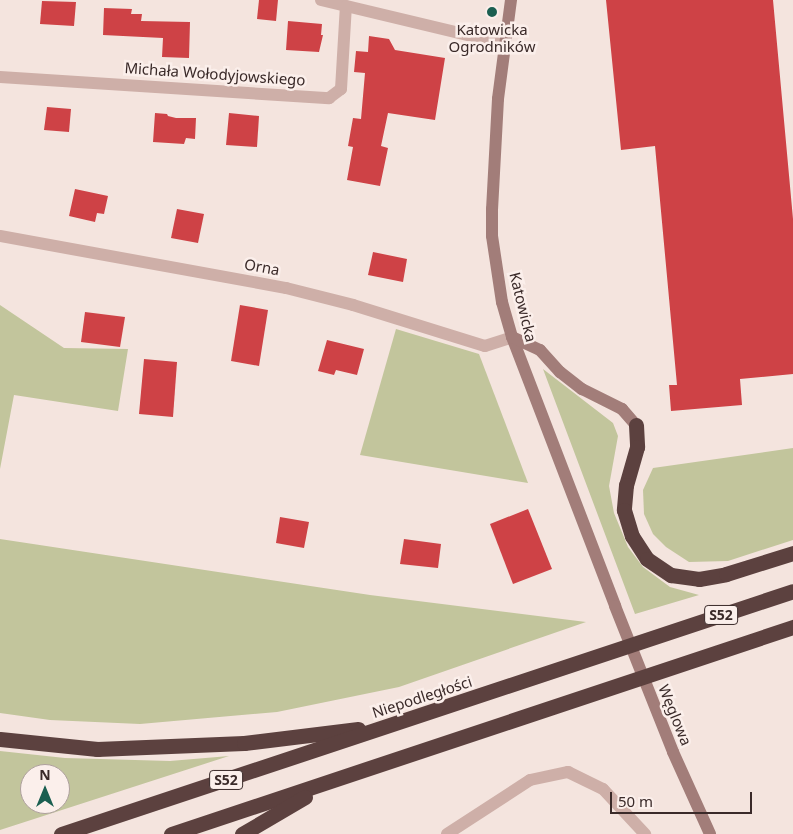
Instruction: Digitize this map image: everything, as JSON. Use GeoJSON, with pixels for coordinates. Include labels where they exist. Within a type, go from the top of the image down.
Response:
{"type":"FeatureCollection","features":[{"type":"Feature","properties":{"kind":"highway"},"geometry":{"type":"LineString","coordinates":[[636,425],[637,446],[626,485],[624,510],[632,536],[647,559],[672,575],[698,579],[726,574],[793,553]]}},
{"type":"Feature","properties":{"kind":"highway","name":"Niepodległości"},"geometry":{"type":"LineString","coordinates":[[61,834],[793,591]]}},
{"type":"Feature","properties":{"kind":"highway","name":"S52"},"geometry":{"type":"LineString","coordinates":[[171,834],[793,627]]}},
{"type":"Feature","properties":{"kind":"highway"},"geometry":{"type":"LineString","coordinates":[[0,739],[97,748],[235,744],[392,725]]}},
{"type":"Feature","properties":{"kind":"highway"},"geometry":{"type":"LineString","coordinates":[[242,834],[330,782]]}},
{"type":"Feature","properties":{"kind":"street"},"geometry":{"type":"LineString","coordinates":[[321,0],[505,44]]}},
{"type":"Feature","properties":{"kind":"street","name":"Katowicka"},"geometry":{"type":"LineString","coordinates":[[510,0],[495,136],[492,227],[500,292],[512,337],[615,606]]}},
{"type":"Feature","properties":{"kind":"street","name":"Michała Wołodyjowskiego"},"geometry":{"type":"LineString","coordinates":[[0,77],[329,98],[341,89],[346,6]]}},
{"type":"Feature","properties":{"kind":"street","name":"Orna"},"geometry":{"type":"LineString","coordinates":[[0,236],[286,288],[353,305],[485,346],[512,337]]}},
{"type":"Feature","properties":{"kind":"street"},"geometry":{"type":"LineString","coordinates":[[512,337],[540,350],[560,372],[582,389],[622,409],[636,425]]}},
{"type":"Feature","properties":{"kind":"street","name":"Węglowa"},"geometry":{"type":"LineString","coordinates":[[615,606],[673,752],[710,834]]}},
{"type":"Feature","properties":{"kind":"street"},"geometry":{"type":"LineString","coordinates":[[447,834],[530,780],[568,772],[603,789],[645,834]]}},
{"type":"Feature","properties":{"kind":"green space"},"geometry":{"type":"Polygon","coordinates":[[[0,305],[64,348],[128,349],[118,411],[14,395],[0,469],[0,305]]]}},
{"type":"Feature","properties":{"kind":"green space"},"geometry":{"type":"Polygon","coordinates":[[[396,329],[479,354],[528,483],[360,455],[396,329]]]}},
{"type":"Feature","properties":{"kind":"green space"},"geometry":{"type":"Polygon","coordinates":[[[543,369],[613,423],[618,436],[609,486],[614,513],[628,547],[643,567],[670,587],[699,595],[635,614],[543,369]]]}},
{"type":"Feature","properties":{"kind":"green space"},"geometry":{"type":"Polygon","coordinates":[[[793,448],[793,540],[728,561],[689,562],[666,547],[653,534],[644,514],[643,490],[653,468],[793,448]]]}},
{"type":"Feature","properties":{"kind":"green space"},"geometry":{"type":"Polygon","coordinates":[[[0,539],[370,595],[586,622],[399,687],[277,712],[140,724],[50,720],[0,713],[0,539]]]}},
{"type":"Feature","properties":{"kind":"green space"},"geometry":{"type":"Polygon","coordinates":[[[0,751],[65,758],[170,761],[229,756],[70,807],[70,764],[20,764],[20,814],[50,814],[0,830],[0,751]]]}},
{"type":"Feature","properties":{"kind":"building"},"geometry":{"type":"Polygon","coordinates":[[[259,0],[278,0],[276,21],[257,19],[259,0]]]}},
{"type":"Feature","properties":{"kind":"building"},"geometry":{"type":"Polygon","coordinates":[[[606,0],[773,0],[793,219],[793,374],[740,379],[742,405],[671,411],[669,385],[677,385],[655,146],[621,150],[606,0]]]}},
{"type":"Feature","properties":{"kind":"building"},"geometry":{"type":"Polygon","coordinates":[[[42,1],[76,2],[74,26],[40,24],[42,1]]]}},
{"type":"Feature","properties":{"kind":"building"},"geometry":{"type":"Polygon","coordinates":[[[104,8],[132,9],[131,14],[142,14],[141,21],[190,22],[189,58],[162,57],[163,38],[103,35],[104,8]]]}},
{"type":"Feature","properties":{"kind":"building"},"geometry":{"type":"Polygon","coordinates":[[[288,21],[322,24],[321,35],[323,35],[319,52],[286,50],[288,21]]]}},
{"type":"Feature","properties":{"kind":"building"},"geometry":{"type":"Polygon","coordinates":[[[369,36],[389,39],[395,50],[445,58],[435,120],[388,113],[381,146],[388,148],[380,186],[347,180],[353,147],[348,146],[353,118],[361,119],[365,73],[354,72],[356,51],[368,52],[369,36]]]}},
{"type":"Feature","properties":{"kind":"building"},"geometry":{"type":"Polygon","coordinates":[[[47,107],[71,109],[69,132],[44,130],[47,107]]]}},
{"type":"Feature","properties":{"kind":"building"},"geometry":{"type":"Polygon","coordinates":[[[155,113],[167,114],[176,118],[196,118],[195,139],[186,138],[184,144],[153,142],[155,113]]]}},
{"type":"Feature","properties":{"kind":"building"},"geometry":{"type":"Polygon","coordinates":[[[229,113],[259,116],[257,147],[226,145],[229,113]]]}},
{"type":"Feature","properties":{"kind":"building"},"geometry":{"type":"Polygon","coordinates":[[[75,189],[108,196],[104,214],[97,213],[95,222],[69,216],[75,189]]]}},
{"type":"Feature","properties":{"kind":"building"},"geometry":{"type":"Polygon","coordinates":[[[177,209],[204,214],[198,243],[171,238],[177,209]]]}},
{"type":"Feature","properties":{"kind":"building"},"geometry":{"type":"Polygon","coordinates":[[[373,252],[407,259],[403,282],[368,275],[373,252]]]}},
{"type":"Feature","properties":{"kind":"building"},"geometry":{"type":"Polygon","coordinates":[[[240,305],[268,310],[259,366],[231,361],[240,305]]]}},
{"type":"Feature","properties":{"kind":"building"},"geometry":{"type":"Polygon","coordinates":[[[85,312],[125,317],[120,347],[81,342],[85,312]]]}},
{"type":"Feature","properties":{"kind":"building"},"geometry":{"type":"Polygon","coordinates":[[[327,340],[364,349],[357,375],[336,370],[334,375],[318,371],[327,340]]]}},
{"type":"Feature","properties":{"kind":"building"},"geometry":{"type":"Polygon","coordinates":[[[144,359],[177,362],[173,417],[139,414],[144,359]]]}},
{"type":"Feature","properties":{"kind":"building"},"geometry":{"type":"Polygon","coordinates":[[[528,509],[552,569],[513,584],[490,524],[528,509]]]}},
{"type":"Feature","properties":{"kind":"building"},"geometry":{"type":"Polygon","coordinates":[[[280,517],[309,522],[304,548],[276,543],[280,517]]]}},
{"type":"Feature","properties":{"kind":"building"},"geometry":{"type":"Polygon","coordinates":[[[404,539],[441,544],[438,568],[400,564],[404,539]]]}},
{"type":"Feature","properties":{"kind":"place","name":"Katowicka Ogrodników"},"geometry":{"type":"Point","coordinates":[492,12]}}]}
